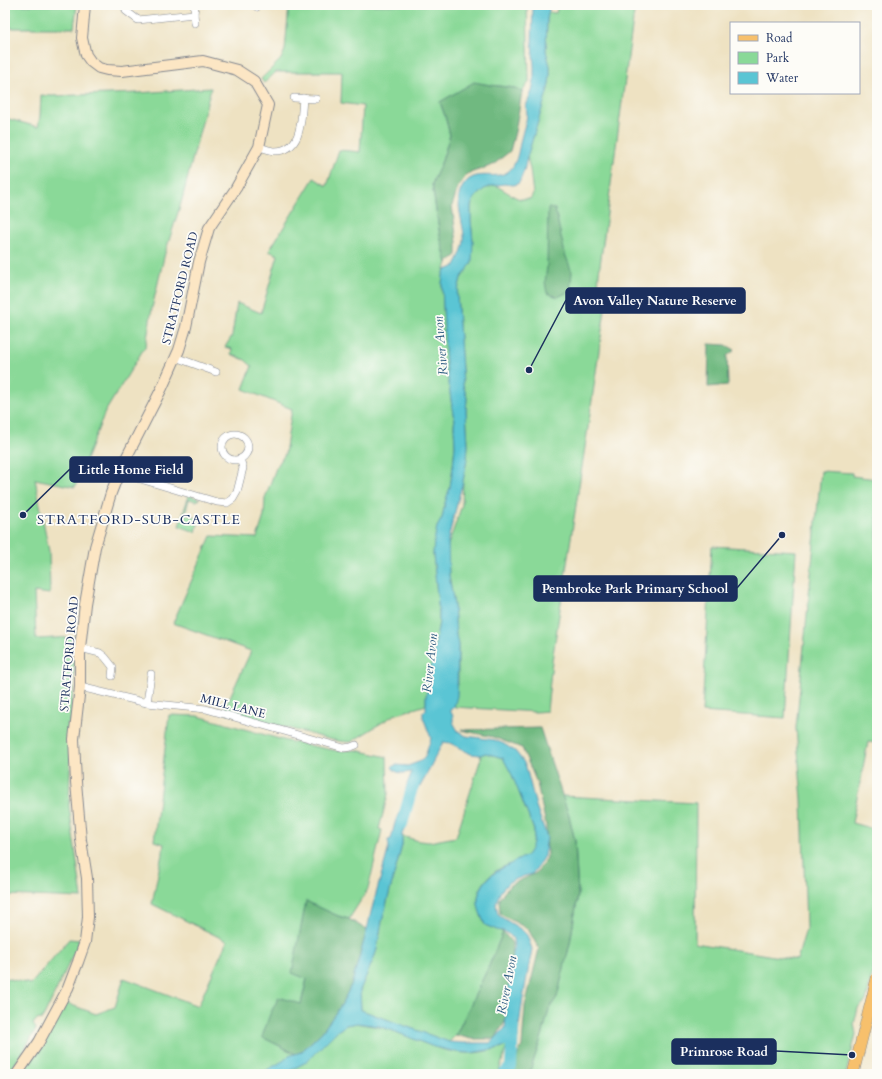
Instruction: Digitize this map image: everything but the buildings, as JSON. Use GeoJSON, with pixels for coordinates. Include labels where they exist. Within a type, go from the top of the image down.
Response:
{"type":"FeatureCollection","features":[{"type":"Feature","properties":{"kind":"main road"},"geometry":{"type":"LineString","coordinates":[[854,1074],[877,978]]}},
{"type":"Feature","properties":{"kind":"street","name":"STRATFORD ROAD"},"geometry":{"type":"LineString","coordinates":[[17,1074],[39,1042],[68,988],[85,942],[88,917],[87,878],[79,826],[74,739],[80,687],[80,648],[85,604],[95,547],[111,493],[120,470],[162,388],[186,327],[199,262],[208,228],[236,188],[259,147],[268,105],[254,81],[237,70],[203,61],[122,71],[99,68],[91,62],[86,55],[84,48],[82,38],[86,5]]}},
{"type":"Feature","properties":{"kind":"street"},"geometry":{"type":"LineString","coordinates":[[125,5],[126,11],[138,20],[194,14]]}},
{"type":"Feature","properties":{"kind":"street"},"geometry":{"type":"LineString","coordinates":[[195,5],[195,23]]}},
{"type":"Feature","properties":{"kind":"street"},"geometry":{"type":"LineString","coordinates":[[294,98],[316,99]]}},
{"type":"Feature","properties":{"kind":"street"},"geometry":{"type":"LineString","coordinates":[[259,147],[274,151],[283,150],[294,142],[300,128],[302,98]]}},
{"type":"Feature","properties":{"kind":"street"},"geometry":{"type":"LineString","coordinates":[[175,357],[216,372]]}},
{"type":"Feature","properties":{"kind":"street"},"geometry":{"type":"LineString","coordinates":[[120,470],[137,478],[217,502],[227,503],[233,499],[237,492],[242,468],[240,459]]}},
{"type":"Feature","properties":{"kind":"street"},"geometry":{"type":"LineString","coordinates":[[80,648],[100,653],[105,657],[113,667],[112,676]]}},
{"type":"Feature","properties":{"kind":"street"},"geometry":{"type":"LineString","coordinates":[[147,703],[151,674]]}},
{"type":"Feature","properties":{"kind":"street","name":"MILL LANE"},"geometry":{"type":"LineString","coordinates":[[80,687],[147,703],[206,709],[344,748],[356,745]]}},
{"type":"Feature","properties":{"kind":"green space"},"geometry":{"type":"Polygon","coordinates":[[[5,5],[77,5],[74,28],[5,28],[5,5]]]}},
{"type":"Feature","properties":{"kind":"green space"},"geometry":{"type":"Polygon","coordinates":[[[289,5],[527,5],[529,82],[522,92],[515,88],[474,83],[440,102],[450,135],[442,161],[432,184],[440,236],[447,263],[442,284],[443,307],[446,364],[455,419],[455,446],[450,487],[442,519],[437,527],[433,554],[439,622],[426,697],[426,705],[394,715],[351,742],[331,740],[271,723],[223,712],[251,651],[173,623],[211,536],[257,538],[264,516],[265,498],[276,468],[285,454],[292,409],[243,389],[252,366],[245,360],[231,354],[232,349],[225,347],[232,336],[237,303],[261,313],[278,255],[269,251],[314,178],[327,186],[339,150],[360,152],[363,106],[341,103],[342,72],[276,72],[264,83],[261,79],[281,59],[285,50],[289,5]]]}},
{"type":"Feature","properties":{"kind":"green space"},"geometry":{"type":"Polygon","coordinates":[[[558,5],[635,5],[599,273],[598,288],[600,294],[607,295],[552,661],[547,711],[536,712],[454,707],[458,684],[458,645],[447,548],[462,505],[463,481],[468,445],[466,411],[467,398],[463,385],[457,294],[461,278],[466,272],[473,241],[471,206],[474,198],[484,189],[495,185],[520,199],[530,199],[533,194],[527,157],[548,89],[550,77],[550,66],[546,51],[548,12],[556,13],[558,5]]]}},
{"type":"Feature","properties":{"kind":"green space"},"geometry":{"type":"Polygon","coordinates":[[[474,82],[515,88],[522,92],[510,151],[493,165],[467,174],[458,187],[452,206],[457,242],[457,255],[447,263],[440,236],[432,184],[442,161],[450,135],[440,102],[474,82]]]}},
{"type":"Feature","properties":{"kind":"green space"},"geometry":{"type":"Polygon","coordinates":[[[211,88],[181,203],[165,253],[152,308],[146,345],[105,412],[75,487],[35,479],[49,551],[50,594],[34,592],[36,639],[76,637],[69,806],[82,898],[5,895],[5,118],[38,127],[41,95],[51,96],[138,93],[211,88]]]}},
{"type":"Feature","properties":{"kind":"green space"},"geometry":{"type":"Polygon","coordinates":[[[548,208],[555,209],[565,254],[572,272],[570,291],[558,297],[547,293],[545,282],[547,267],[548,208]]]}},
{"type":"Feature","properties":{"kind":"green space"},"geometry":{"type":"Polygon","coordinates":[[[709,344],[726,345],[735,350],[727,356],[728,385],[708,387],[709,344]]]}},
{"type":"Feature","properties":{"kind":"green space"},"geometry":{"type":"Polygon","coordinates":[[[821,471],[852,473],[852,476],[877,479],[877,743],[868,742],[852,823],[877,830],[877,953],[866,1001],[858,1008],[854,1024],[856,1034],[846,1074],[529,1074],[543,1033],[549,1009],[557,997],[570,943],[578,895],[575,841],[562,796],[696,803],[695,943],[797,960],[806,929],[802,799],[796,728],[821,471]]]}},
{"type":"Feature","properties":{"kind":"green space"},"geometry":{"type":"Polygon","coordinates":[[[189,495],[200,499],[196,501],[189,499],[185,514],[198,518],[200,516],[196,532],[179,526],[189,495]]]}},
{"type":"Feature","properties":{"kind":"green space"},"geometry":{"type":"Polygon","coordinates":[[[712,546],[796,551],[785,718],[702,712],[712,546]]]}},
{"type":"Feature","properties":{"kind":"green space"},"geometry":{"type":"Polygon","coordinates":[[[169,715],[198,716],[287,741],[338,751],[356,750],[387,757],[388,794],[379,829],[382,830],[368,889],[349,919],[338,916],[306,902],[307,978],[301,1004],[262,1037],[296,1054],[289,1056],[260,1074],[19,1074],[36,1054],[66,1003],[96,1014],[115,1007],[124,978],[198,1006],[227,941],[152,904],[164,844],[154,841],[169,715]]]}},
{"type":"Feature","properties":{"kind":"green space"},"geometry":{"type":"Polygon","coordinates":[[[540,728],[569,816],[575,841],[578,895],[570,943],[557,997],[549,1009],[543,1033],[529,1074],[509,1074],[522,1046],[525,1006],[539,949],[528,929],[500,914],[499,899],[510,885],[536,873],[547,858],[546,825],[537,783],[522,748],[493,737],[461,730],[540,728]]]}},
{"type":"Feature","properties":{"kind":"green space"},"geometry":{"type":"Polygon","coordinates":[[[486,753],[503,758],[507,764],[516,782],[532,825],[534,840],[530,852],[526,856],[497,870],[487,879],[480,889],[478,902],[485,925],[503,932],[489,966],[456,1035],[449,1042],[361,1010],[360,990],[377,949],[382,921],[402,845],[402,836],[429,842],[456,837],[481,758],[480,755],[486,753]]]}},
{"type":"Feature","properties":{"kind":"green space"},"geometry":{"type":"Polygon","coordinates":[[[306,901],[338,916],[349,919],[367,930],[352,983],[342,1004],[322,1032],[301,1052],[296,1054],[262,1037],[270,1014],[279,997],[301,1004],[307,979],[292,973],[306,901]]]}},
{"type":"Feature","properties":{"kind":"green space"},"geometry":{"type":"Polygon","coordinates":[[[503,932],[512,943],[511,981],[507,1018],[495,1039],[471,1039],[456,1035],[489,966],[503,932]]]}},
{"type":"Feature","properties":{"kind":"green space"},"geometry":{"type":"Polygon","coordinates":[[[69,939],[80,940],[44,1016],[42,1019],[36,1020],[33,1024],[36,1029],[9,1074],[5,1074],[5,978],[31,984],[69,939]]]}},
{"type":"Feature","properties":{"kind":"green space"},"geometry":{"type":"Polygon","coordinates":[[[357,1023],[386,1029],[440,1049],[460,1053],[488,1051],[507,1046],[499,1071],[496,1074],[284,1074],[306,1062],[336,1032],[346,1025],[357,1023]]]}},
{"type":"Feature","properties":{"kind":"water"},"geometry":{"type":"Polygon","coordinates":[[[533,5],[550,5],[547,19],[546,51],[550,66],[550,77],[548,89],[524,171],[519,183],[514,185],[504,184],[492,186],[484,189],[474,198],[471,206],[473,241],[472,262],[461,278],[457,294],[463,385],[467,398],[466,411],[468,445],[463,481],[448,539],[449,575],[458,645],[457,696],[454,707],[450,710],[453,716],[453,722],[458,731],[466,736],[495,740],[515,751],[526,767],[536,806],[547,837],[544,856],[536,869],[532,874],[509,882],[501,891],[496,904],[498,915],[522,930],[527,935],[532,949],[522,1004],[518,1039],[507,1046],[494,1049],[470,1053],[458,1052],[434,1047],[379,1026],[357,1023],[346,1025],[336,1032],[306,1062],[284,1074],[260,1074],[289,1056],[301,1052],[322,1032],[342,1004],[352,983],[367,930],[389,847],[388,840],[391,839],[396,818],[403,808],[407,809],[406,826],[402,834],[402,845],[382,921],[377,949],[360,990],[361,1010],[449,1042],[490,1043],[505,1028],[514,948],[513,939],[510,935],[503,931],[485,925],[478,906],[478,897],[486,880],[499,870],[526,856],[532,845],[534,830],[512,775],[503,758],[486,753],[480,755],[471,754],[450,743],[443,742],[421,785],[416,790],[412,791],[411,800],[405,798],[406,787],[411,772],[398,772],[392,767],[396,765],[408,766],[421,761],[425,757],[431,738],[423,717],[423,712],[426,710],[426,697],[439,622],[433,554],[434,541],[450,487],[455,446],[455,419],[446,364],[442,284],[443,276],[445,270],[454,267],[463,248],[464,235],[459,207],[459,196],[465,183],[471,178],[477,176],[504,174],[513,167],[517,158],[526,121],[526,106],[534,81],[532,45],[533,5]]]}},
{"type":"Feature","properties":{"kind":"waterway","name":"River Avon"},"geometry":{"type":"LineString","coordinates":[[402,824],[414,784]]}},
{"type":"Feature","properties":{"kind":"waterway","name":"River Avon"},"geometry":{"type":"LineString","coordinates":[[504,1074],[511,1067],[513,1028]]}},
{"type":"Feature","properties":{"kind":"place","name":"Avon Valley Nature Reserve"},"geometry":{"type":"Point","coordinates":[529,370]}},
{"type":"Feature","properties":{"kind":"place","name":"Little Home Field"},"geometry":{"type":"Point","coordinates":[23,515]}},
{"type":"Feature","properties":{"kind":"place","name":"Pembroke Park Primary School"},"geometry":{"type":"Point","coordinates":[782,535]}},
{"type":"Feature","properties":{"kind":"place","name":"Primrose Road"},"geometry":{"type":"Point","coordinates":[852,1055]}},
{"type":"Feature","properties":{"kind":"district","name":"STRATFORD-SUB-CASTLE"},"geometry":{"type":"Point","coordinates":[139,519]}}]}
